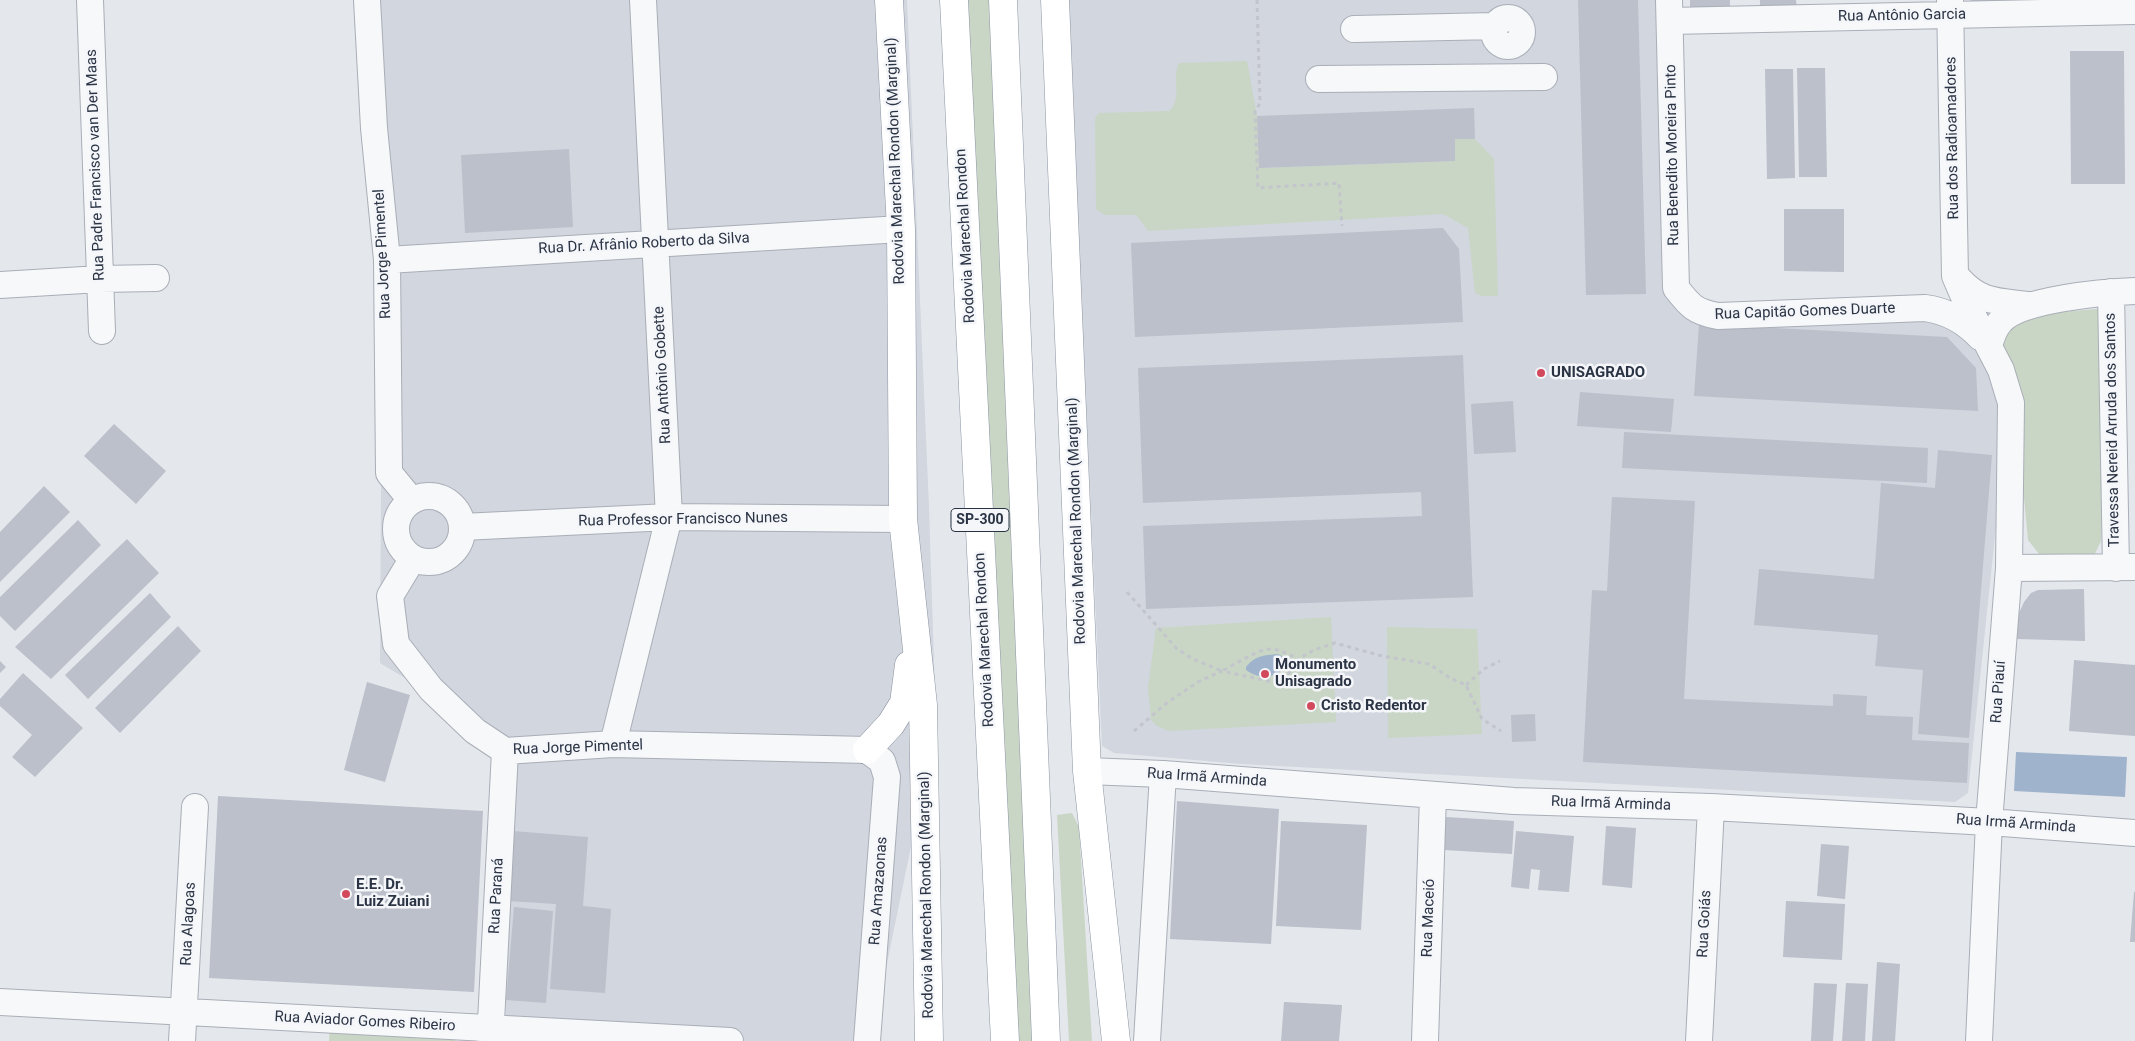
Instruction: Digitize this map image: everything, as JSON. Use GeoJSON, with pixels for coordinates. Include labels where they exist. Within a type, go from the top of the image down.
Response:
{"type":"FeatureCollection","features":[{"type":"Feature","properties":{"kind":"highway","name":"Rodovia Marechal Rondon (Marginal)"},"geometry":{"type":"LineString","coordinates":[[889,0],[901,230],[903,519],[916,624],[923,705],[929,1041]]}},
{"type":"Feature","properties":{"kind":"highway","name":"Rodovia Marechal Rondon"},"geometry":{"type":"LineString","coordinates":[[954,0],[1005,1041]]}},
{"type":"Feature","properties":{"kind":"highway","name":"SP-300"},"geometry":{"type":"LineString","coordinates":[[1002,0],[1046,1041]]}},
{"type":"Feature","properties":{"kind":"highway","name":"Rodovia Marechal Rondon (Marginal)"},"geometry":{"type":"LineString","coordinates":[[1055,0],[1087,771],[1116,1041]]}},
{"type":"Feature","properties":{"kind":"highway"},"geometry":{"type":"LineString","coordinates":[[867,750],[891,724],[904,703],[916,624]]}},
{"type":"Feature","properties":{"kind":"street","name":"Rua Padre Francisco van Der Maas"},"geometry":{"type":"LineString","coordinates":[[90,0],[102,331]]}},
{"type":"Feature","properties":{"kind":"street","name":"Rua Jorge Pimentel"},"geometry":{"type":"LineString","coordinates":[[367,0],[374,128],[386,260],[389,474],[412,501]]}},
{"type":"Feature","properties":{"kind":"street","name":"Rua Antônio Gobette"},"geometry":{"type":"LineString","coordinates":[[613,744],[669,517],[657,244],[643,0]]}},
{"type":"Feature","properties":{"kind":"street","name":"Rua Antônio Garcia"},"geometry":{"type":"LineString","coordinates":[[1670,10],[1951,8],[2135,11]]}},
{"type":"Feature","properties":{"kind":"street","name":"Rua dos Radioamadores"},"geometry":{"type":"LineString","coordinates":[[1951,8],[1955,276]]}},
{"type":"Feature","properties":{"kind":"street","name":"Rua Benedito Moreira Pinto"},"geometry":{"type":"LineString","coordinates":[[1670,10],[1676,288],[1689,305]]}},
{"type":"Feature","properties":{"kind":"street"},"geometry":{"type":"LineString","coordinates":[[1354,29],[1496,26]]}},
{"type":"Feature","properties":{"kind":"street"},"geometry":{"type":"LineString","coordinates":[[1319,80],[1544,77]]}},
{"type":"Feature","properties":{"kind":"street","name":"Rua Dr. Afrânio Roberto da Silva"},"geometry":{"type":"LineString","coordinates":[[386,260],[901,230]]}},
{"type":"Feature","properties":{"kind":"street"},"geometry":{"type":"LineString","coordinates":[[1925,308],[1940,298],[1955,276],[1973,294],[1987,299],[2029,305],[2123,292]]}},
{"type":"Feature","properties":{"kind":"street","name":"Rua Piauí"},"geometry":{"type":"LineString","coordinates":[[1955,276],[1968,306],[2001,370],[2011,403],[2009,568],[1990,822],[1979,1041]]}},
{"type":"Feature","properties":{"kind":"street"},"geometry":{"type":"LineString","coordinates":[[0,285],[100,279],[156,278]]}},
{"type":"Feature","properties":{"kind":"street","name":"Travessa Nereid Arruda dos Santos"},"geometry":{"type":"LineString","coordinates":[[2123,292],[2125,568]]}},
{"type":"Feature","properties":{"kind":"street","name":"Rua Capitão Gomes Duarte"},"geometry":{"type":"LineString","coordinates":[[1689,305],[1700,313],[1718,316],[1925,308],[1952,315],[1972,328],[1989,346]]}},
{"type":"Feature","properties":{"kind":"street"},"geometry":{"type":"LineString","coordinates":[[1989,346],[1990,339],[2001,320],[2029,305]]}},
{"type":"Feature","properties":{"kind":"street"},"geometry":{"type":"LineString","coordinates":[[427,497],[442,499],[451,504],[458,512],[462,527],[460,542],[455,550],[446,558],[435,562],[424,562],[413,558],[404,551],[398,541],[396,530],[398,519],[403,509],[412,501],[427,497]]}},
{"type":"Feature","properties":{"kind":"street","name":"Rua Professor Francisco Nunes"},"geometry":{"type":"LineString","coordinates":[[462,527],[669,517],[903,519]]}},
{"type":"Feature","properties":{"kind":"street","name":"Rua Jorge Pimentel"},"geometry":{"type":"LineString","coordinates":[[413,558],[390,596],[396,644],[431,689],[475,731],[504,751],[613,744],[867,750]]}},
{"type":"Feature","properties":{"kind":"street"},"geometry":{"type":"LineString","coordinates":[[2009,568],[2125,568]]}},
{"type":"Feature","properties":{"kind":"street","name":"Rua Amazaonas"},"geometry":{"type":"LineString","coordinates":[[867,750],[882,761],[888,777],[867,1041]]}},
{"type":"Feature","properties":{"kind":"street","name":"Rua Paraná"},"geometry":{"type":"LineString","coordinates":[[490,1035],[504,751]]}},
{"type":"Feature","properties":{"kind":"street","name":"Rua Irmã Arminda"},"geometry":{"type":"LineString","coordinates":[[1087,771],[1163,774],[1514,801],[1711,807],[1990,822],[2135,833]]}},
{"type":"Feature","properties":{"kind":"street"},"geometry":{"type":"LineString","coordinates":[[1147,1041],[1163,774]]}},
{"type":"Feature","properties":{"kind":"street","name":"Rua Maceió"},"geometry":{"type":"LineString","coordinates":[[1425,1041],[1433,796]]}},
{"type":"Feature","properties":{"kind":"street","name":"Rua Alagoas"},"geometry":{"type":"LineString","coordinates":[[182,1041],[195,806]]}},
{"type":"Feature","properties":{"kind":"street","name":"Rua Goiás"},"geometry":{"type":"LineString","coordinates":[[1699,1041],[1711,807]]}},
{"type":"Feature","properties":{"kind":"street","name":"Rua Aviador Gomes Ribeiro"},"geometry":{"type":"LineString","coordinates":[[0,1002],[184,1012],[490,1035],[730,1041]]}},
{"type":"Feature","properties":{"kind":"path"},"geometry":{"type":"LineString","coordinates":[[1257,0],[1260,103],[1255,112],[1258,188],[1339,184],[1342,226]]}},
{"type":"Feature","properties":{"kind":"path"},"geometry":{"type":"LineString","coordinates":[[1127,592],[1177,649],[1193,659],[1222,671],[1273,682],[1287,676],[1298,659],[1314,650],[1335,644],[1429,664],[1450,678],[1466,685],[1482,719],[1501,731]]}},
{"type":"Feature","properties":{"kind":"path"},"geometry":{"type":"LineString","coordinates":[[1134,731],[1168,702],[1198,682],[1252,655],[1270,649],[1282,651],[1298,659]]}},
{"type":"Feature","properties":{"kind":"path"},"geometry":{"type":"LineString","coordinates":[[1466,685],[1484,669],[1500,661]]}},
{"type":"Feature","properties":{"kind":"shaded area"},"geometry":{"type":"Polygon","coordinates":[[[355,0],[907,0],[929,507],[936,725],[871,1041],[505,1041],[512,743],[380,663],[382,309],[355,0]]]}},
{"type":"Feature","properties":{"kind":"shaded area","name":"UNISAGRADO"},"geometry":{"type":"Polygon","coordinates":[[[1067,0],[1658,0],[1670,292],[1702,317],[1956,312],[2009,402],[1968,793],[1955,802],[1241,764],[1114,753],[1102,746],[1067,0]]]}},
{"type":"Feature","properties":{"kind":"green space"},"geometry":{"type":"Polygon","coordinates":[[[964,0],[990,0],[1036,1041],[1009,1041],[964,0]]]}},
{"type":"Feature","properties":{"kind":"green space"},"geometry":{"type":"Polygon","coordinates":[[[1247,61],[1257,116],[1259,168],[1455,161],[1455,139],[1475,139],[1494,159],[1498,296],[1482,296],[1475,293],[1468,228],[1443,214],[1148,231],[1136,215],[1105,215],[1096,209],[1095,119],[1099,113],[1170,111],[1176,99],[1176,75],[1179,63],[1247,61]]]}},
{"type":"Feature","properties":{"kind":"green space"},"geometry":{"type":"Polygon","coordinates":[[[2107,308],[2101,541],[2094,556],[2039,554],[2028,540],[2015,403],[1999,341],[2015,316],[2107,308]]]}},
{"type":"Feature","properties":{"kind":"green space"},"geometry":{"type":"Polygon","coordinates":[[[1331,617],[1336,722],[1169,731],[1157,726],[1151,720],[1148,688],[1156,628],[1331,617]]]}},
{"type":"Feature","properties":{"kind":"green space"},"geometry":{"type":"Polygon","coordinates":[[[1387,627],[1477,629],[1482,734],[1388,738],[1387,627]]]}},
{"type":"Feature","properties":{"kind":"green space"},"geometry":{"type":"Polygon","coordinates":[[[1072,813],[1079,827],[1092,1041],[1069,1041],[1057,815],[1072,813]]]}},
{"type":"Feature","properties":{"kind":"green space"},"geometry":{"type":"Polygon","coordinates":[[[330,1023],[455,1032],[455,1041],[329,1041],[330,1023]]]}},
{"type":"Feature","properties":{"kind":"water"},"geometry":{"type":"Polygon","coordinates":[[[1278,654],[1291,661],[1282,671],[1276,674],[1264,677],[1252,674],[1246,670],[1249,663],[1256,658],[1278,654]]]}},
{"type":"Feature","properties":{"kind":"water"},"geometry":{"type":"Polygon","coordinates":[[[2016,752],[2127,757],[2125,797],[2014,791],[2016,752]]]}},
{"type":"Feature","properties":{"kind":"building"},"geometry":{"type":"Polygon","coordinates":[[[1578,0],[1638,0],[1646,294],[1586,295],[1578,0]]]}},
{"type":"Feature","properties":{"kind":"building"},"geometry":{"type":"Polygon","coordinates":[[[1690,0],[1730,0],[1730,7],[1690,8],[1690,0]]]}},
{"type":"Feature","properties":{"kind":"building"},"geometry":{"type":"Polygon","coordinates":[[[1760,0],[1796,0],[1797,9],[1760,10],[1760,0]]]}},
{"type":"Feature","properties":{"kind":"building"},"geometry":{"type":"Polygon","coordinates":[[[1971,0],[2047,0],[1971,3],[1971,0]]]}},
{"type":"Feature","properties":{"kind":"building"},"geometry":{"type":"Polygon","coordinates":[[[2070,51],[2124,51],[2125,184],[2071,184],[2070,51]]]}},
{"type":"Feature","properties":{"kind":"building"},"geometry":{"type":"Polygon","coordinates":[[[1797,68],[1825,68],[1827,177],[1799,177],[1797,68]]]}},
{"type":"Feature","properties":{"kind":"building"},"geometry":{"type":"Polygon","coordinates":[[[1765,69],[1793,69],[1795,178],[1767,179],[1765,69]]]}},
{"type":"Feature","properties":{"kind":"building"},"geometry":{"type":"Polygon","coordinates":[[[1474,108],[1475,139],[1455,139],[1455,161],[1259,168],[1257,116],[1474,108]]]}},
{"type":"Feature","properties":{"kind":"building"},"geometry":{"type":"Polygon","coordinates":[[[569,149],[573,227],[465,233],[461,155],[569,149]]]}},
{"type":"Feature","properties":{"kind":"building"},"geometry":{"type":"Polygon","coordinates":[[[1784,209],[1844,209],[1844,272],[1784,271],[1784,209]]]}},
{"type":"Feature","properties":{"kind":"building"},"geometry":{"type":"Polygon","coordinates":[[[1443,228],[1459,249],[1463,322],[1135,337],[1131,243],[1443,228]]]}},
{"type":"Feature","properties":{"kind":"building"},"geometry":{"type":"Polygon","coordinates":[[[1699,324],[1947,337],[1976,368],[1978,411],[1694,396],[1699,324]]]}},
{"type":"Feature","properties":{"kind":"building"},"geometry":{"type":"Polygon","coordinates":[[[1463,355],[1473,597],[1146,609],[1143,526],[1422,516],[1421,492],[1143,503],[1138,368],[1463,355]]]}},
{"type":"Feature","properties":{"kind":"building"},"geometry":{"type":"Polygon","coordinates":[[[1580,392],[1674,399],[1671,432],[1577,426],[1580,392]]]}},
{"type":"Feature","properties":{"kind":"building"},"geometry":{"type":"Polygon","coordinates":[[[1513,401],[1516,452],[1474,454],[1471,404],[1513,401]]]}},
{"type":"Feature","properties":{"kind":"building"},"geometry":{"type":"Polygon","coordinates":[[[114,424],[166,471],[136,504],[84,456],[114,424]]]}},
{"type":"Feature","properties":{"kind":"building"},"geometry":{"type":"Polygon","coordinates":[[[1624,432],[1928,448],[1927,483],[1622,468],[1624,432]]]}},
{"type":"Feature","properties":{"kind":"building"},"geometry":{"type":"Polygon","coordinates":[[[1938,450],[1992,455],[1969,738],[1918,734],[1923,670],[1875,666],[1878,635],[1754,625],[1759,569],[1874,579],[1881,483],[1935,488],[1938,450]]]}},
{"type":"Feature","properties":{"kind":"building"},"geometry":{"type":"Polygon","coordinates":[[[44,486],[70,512],[0,582],[0,532],[44,486]]]}},
{"type":"Feature","properties":{"kind":"building"},"geometry":{"type":"Polygon","coordinates":[[[1612,497],[1695,501],[1684,699],[1833,706],[1833,694],[1867,696],[1866,715],[1913,717],[1912,740],[1969,743],[1967,783],[1583,762],[1592,590],[1607,591],[1612,497]]]}},
{"type":"Feature","properties":{"kind":"building"},"geometry":{"type":"Polygon","coordinates":[[[78,520],[101,545],[15,631],[0,616],[0,597],[78,520]]]}},
{"type":"Feature","properties":{"kind":"building"},"geometry":{"type":"Polygon","coordinates":[[[127,539],[159,573],[51,679],[15,647],[127,539]]]}},
{"type":"Feature","properties":{"kind":"building"},"geometry":{"type":"Polygon","coordinates":[[[2084,589],[2085,641],[2017,639],[2018,615],[2031,593],[2038,590],[2084,589]]]}},
{"type":"Feature","properties":{"kind":"building"},"geometry":{"type":"Polygon","coordinates":[[[150,593],[171,617],[88,699],[65,675],[150,593]]]}},
{"type":"Feature","properties":{"kind":"building"},"geometry":{"type":"Polygon","coordinates":[[[178,626],[201,651],[120,733],[95,708],[178,626]]]}},
{"type":"Feature","properties":{"kind":"building"},"geometry":{"type":"Polygon","coordinates":[[[2074,660],[2135,665],[2135,736],[2069,731],[2074,660]]]}},
{"type":"Feature","properties":{"kind":"building"},"geometry":{"type":"Polygon","coordinates":[[[0,661],[6,667],[0,673],[0,661]]]}},
{"type":"Feature","properties":{"kind":"building"},"geometry":{"type":"Polygon","coordinates":[[[23,673],[83,728],[35,777],[12,757],[32,735],[0,706],[0,699],[23,673]]]}},
{"type":"Feature","properties":{"kind":"building"},"geometry":{"type":"Polygon","coordinates":[[[367,682],[410,695],[385,782],[344,770],[367,682]]]}},
{"type":"Feature","properties":{"kind":"building"},"geometry":{"type":"Polygon","coordinates":[[[1535,714],[1536,741],[1512,742],[1511,715],[1535,714]]]}},
{"type":"Feature","properties":{"kind":"building","name":"E.E. Dr. Luiz Zuiani"},"geometry":{"type":"Polygon","coordinates":[[[218,796],[483,811],[474,992],[209,978],[218,796]]]}},
{"type":"Feature","properties":{"kind":"building"},"geometry":{"type":"Polygon","coordinates":[[[1177,801],[1279,809],[1271,944],[1170,939],[1177,801]]]}},
{"type":"Feature","properties":{"kind":"building"},"geometry":{"type":"Polygon","coordinates":[[[1446,817],[1514,821],[1512,854],[1444,850],[1446,817]]]}},
{"type":"Feature","properties":{"kind":"building"},"geometry":{"type":"Polygon","coordinates":[[[1281,821],[1367,825],[1361,930],[1276,926],[1281,821]]]}},
{"type":"Feature","properties":{"kind":"building"},"geometry":{"type":"Polygon","coordinates":[[[1606,826],[1636,828],[1632,888],[1602,885],[1606,826]]]}},
{"type":"Feature","properties":{"kind":"building"},"geometry":{"type":"Polygon","coordinates":[[[513,831],[588,837],[583,906],[611,909],[605,993],[550,989],[556,904],[508,901],[513,831]]]}},
{"type":"Feature","properties":{"kind":"building"},"geometry":{"type":"Polygon","coordinates":[[[1516,831],[1574,836],[1569,892],[1538,890],[1540,870],[1531,869],[1529,889],[1511,887],[1516,831]]]}},
{"type":"Feature","properties":{"kind":"building"},"geometry":{"type":"Polygon","coordinates":[[[1821,844],[1849,846],[1845,899],[1817,896],[1821,844]]]}},
{"type":"Feature","properties":{"kind":"building"},"geometry":{"type":"Polygon","coordinates":[[[2134,892],[2135,942],[2130,942],[2134,892]]]}},
{"type":"Feature","properties":{"kind":"building"},"geometry":{"type":"Polygon","coordinates":[[[1786,901],[1845,904],[1842,960],[1783,957],[1786,901]]]}},
{"type":"Feature","properties":{"kind":"building"},"geometry":{"type":"Polygon","coordinates":[[[514,907],[553,911],[546,1003],[506,1000],[514,907]]]}},
{"type":"Feature","properties":{"kind":"building"},"geometry":{"type":"Polygon","coordinates":[[[1877,962],[1900,964],[1895,1041],[1872,1041],[1877,962]]]}},
{"type":"Feature","properties":{"kind":"building"},"geometry":{"type":"Polygon","coordinates":[[[1814,983],[1837,984],[1833,1041],[1811,1041],[1814,983]]]}},
{"type":"Feature","properties":{"kind":"building"},"geometry":{"type":"Polygon","coordinates":[[[1846,983],[1868,984],[1865,1041],[1842,1041],[1846,983]]]}},
{"type":"Feature","properties":{"kind":"building"},"geometry":{"type":"Polygon","coordinates":[[[1284,1002],[1342,1005],[1339,1041],[1281,1041],[1284,1002]]]}},
{"type":"Feature","properties":{"kind":"place","name":"UNISAGRADO"},"geometry":{"type":"Point","coordinates":[1541,373]}},
{"type":"Feature","properties":{"kind":"place","name":"Monumento Unisagrado"},"geometry":{"type":"Point","coordinates":[1265,674]}},
{"type":"Feature","properties":{"kind":"place","name":"Cristo Redentor"},"geometry":{"type":"Point","coordinates":[1311,706]}},
{"type":"Feature","properties":{"kind":"place","name":"E.E. Dr. Luiz Zuiani"},"geometry":{"type":"Point","coordinates":[346,894]}}]}
